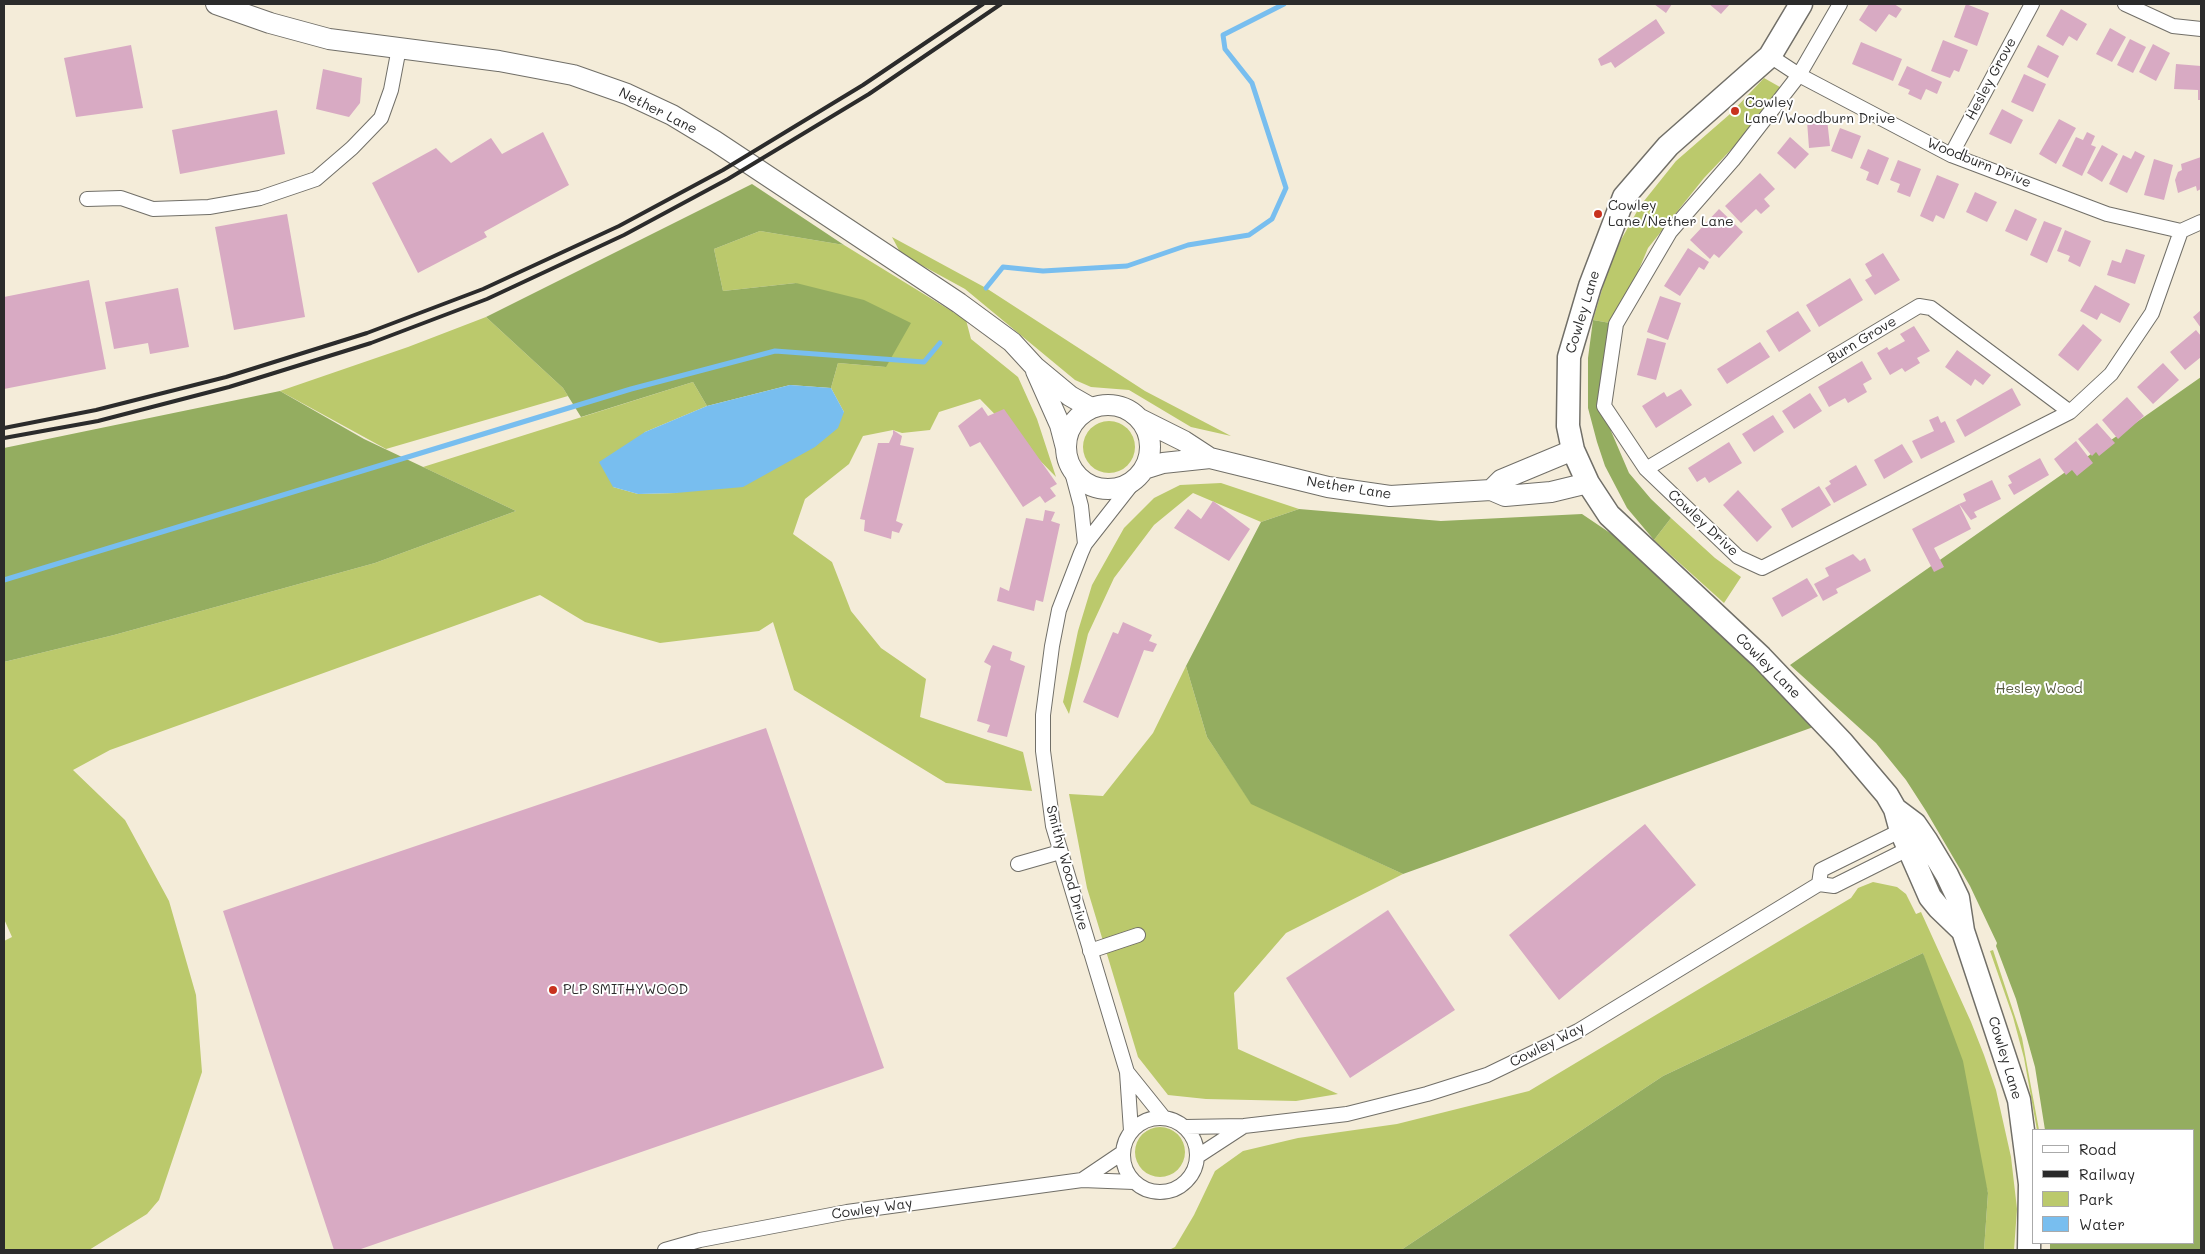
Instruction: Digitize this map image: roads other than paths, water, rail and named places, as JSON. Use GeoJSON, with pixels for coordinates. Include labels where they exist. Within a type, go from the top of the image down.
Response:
{"type":"FeatureCollection","features":[{"type":"Feature","properties":{"kind":"main road","name":"Nether Lane"},"geometry":{"type":"LineString","coordinates":[[216,4],[270,23],[329,39],[499,61],[573,76],[627,94],[672,115],[715,141],[986,322],[1012,342],[1034,367],[1070,396],[1091,408]]}},
{"type":"Feature","properties":{"kind":"main road","name":"Cowley Lane"},"geometry":{"type":"LineString","coordinates":[[1801,4],[1770,56],[1668,146],[1624,198],[1590,286],[1569,357],[1568,426],[1574,450],[1588,483],[1609,515],[1761,658],[1815,714],[1887,795],[1912,836],[1930,897],[1963,930],[2019,1100],[2030,1184],[2029,1250]]}},
{"type":"Feature","properties":{"kind":"main road","name":"Nether Lane"},"geometry":{"type":"LineString","coordinates":[[1034,367],[1060,425],[1067,455]]}},
{"type":"Feature","properties":{"kind":"main road"},"geometry":{"type":"LineString","coordinates":[[1104,405],[1118,405],[1130,410],[1140,419],[1147,430],[1150,457],[1140,474],[1124,486],[1111,489],[1098,488],[1085,482],[1075,473],[1067,455],[1068,436],[1073,424],[1091,408],[1104,405]]}},
{"type":"Feature","properties":{"kind":"main road","name":"Nether Lane"},"geometry":{"type":"LineString","coordinates":[[1140,419],[1184,441],[1210,458],[1328,487],[1390,496],[1491,490],[1504,496],[1522,495],[1551,492],[1588,483]]}},
{"type":"Feature","properties":{"kind":"main road"},"geometry":{"type":"LineString","coordinates":[[1491,490],[1501,480],[1574,450]]}},
{"type":"Feature","properties":{"kind":"main road","name":"Nether Lane"},"geometry":{"type":"LineString","coordinates":[[1140,474],[1163,463],[1210,458]]}},
{"type":"Feature","properties":{"kind":"street","name":"Cowley Drive"},"geometry":{"type":"LineString","coordinates":[[1840,4],[1799,75],[1733,160],[1670,232],[1616,324],[1604,406],[1646,470],[1738,557],[1762,568],[2070,412],[2112,374],[2152,313],[2181,231]]}},
{"type":"Feature","properties":{"kind":"street","name":"Hesley Grove"},"geometry":{"type":"LineString","coordinates":[[1951,155],[2032,4]]}},
{"type":"Feature","properties":{"kind":"street"},"geometry":{"type":"LineString","coordinates":[[2125,4],[2173,26],[2201,29]]}},
{"type":"Feature","properties":{"kind":"street"},"geometry":{"type":"LineString","coordinates":[[87,199],[121,198],[153,208],[209,207],[260,198],[316,179],[352,148],[381,118],[391,90],[399,48]]}},
{"type":"Feature","properties":{"kind":"street","name":"Woodburn Drive"},"geometry":{"type":"LineString","coordinates":[[1770,56],[1799,75],[1951,155],[2107,214],[2181,231]]}},
{"type":"Feature","properties":{"kind":"street"},"geometry":{"type":"LineString","coordinates":[[2181,231],[2201,222]]}},
{"type":"Feature","properties":{"kind":"street","name":"Burn Grove"},"geometry":{"type":"LineString","coordinates":[[1646,470],[1919,306],[1932,308],[2070,412]]}},
{"type":"Feature","properties":{"kind":"street","name":"Smithy Wood Drive"},"geometry":{"type":"LineString","coordinates":[[1067,455],[1082,510],[1085,544]]}},
{"type":"Feature","properties":{"kind":"street","name":"Smithy Wood Drive"},"geometry":{"type":"LineString","coordinates":[[1131,1131],[1127,1072],[1052,826],[1043,751],[1043,715],[1052,646],[1060,610],[1085,544],[1140,474]]}},
{"type":"Feature","properties":{"kind":"street","name":"Cowley Way"},"geometry":{"type":"LineString","coordinates":[[1185,1127],[1244,1126],[1347,1114],[1426,1094],[1488,1075],[1578,1031],[1819,884],[1834,886],[1912,836]]}},
{"type":"Feature","properties":{"kind":"street","name":"Cowley Way"},"geometry":{"type":"LineString","coordinates":[[1819,884],[1821,870],[1912,836]]}},
{"type":"Feature","properties":{"kind":"street"},"geometry":{"type":"LineString","coordinates":[[1018,864],[1060,852]]}},
{"type":"Feature","properties":{"kind":"street"},"geometry":{"type":"LineString","coordinates":[[1090,951],[1138,936]]}},
{"type":"Feature","properties":{"kind":"street","name":"Smithy Wood Drive"},"geometry":{"type":"LineString","coordinates":[[1127,1072],[1164,1118]]}},
{"type":"Feature","properties":{"kind":"street"},"geometry":{"type":"LineString","coordinates":[[1164,1118],[1174,1120],[1185,1127],[1193,1137],[1198,1156],[1192,1175],[1179,1188],[1161,1193],[1148,1191],[1134,1182],[1124,1166],[1122,1153],[1131,1131],[1142,1122],[1164,1118]]}},
{"type":"Feature","properties":{"kind":"street","name":"Cowley Way"},"geometry":{"type":"LineString","coordinates":[[1198,1156],[1244,1126]]}},
{"type":"Feature","properties":{"kind":"street","name":"Cowley Way"},"geometry":{"type":"LineString","coordinates":[[1082,1180],[1122,1153]]}},
{"type":"Feature","properties":{"kind":"street","name":"Cowley Way"},"geometry":{"type":"LineString","coordinates":[[665,1250],[700,1240],[846,1212],[1082,1180],[1134,1182]]}},
{"type":"Feature","properties":{"kind":"water"},"geometry":{"type":"Polygon","coordinates":[[[790,385],[831,388],[844,412],[838,428],[815,447],[743,487],[676,493],[638,494],[613,487],[599,462],[645,432],[707,406],[790,385]]]}},
{"type":"Feature","properties":{"kind":"waterway"},"geometry":{"type":"LineString","coordinates":[[986,288],[1003,267],[1043,271],[1127,266],[1188,245],[1249,235],[1272,219],[1286,188],[1252,83],[1225,49],[1223,35],[1284,4]]}},
{"type":"Feature","properties":{"kind":"waterway"},"geometry":{"type":"LineString","coordinates":[[4,580],[631,389],[775,351],[924,362],[940,343]]}},
{"type":"Feature","properties":{"kind":"railway"},"geometry":{"type":"LineString","coordinates":[[4,428],[96,410],[226,377],[367,333],[483,289],[619,226],[723,170],[863,85],[983,4]]}},
{"type":"Feature","properties":{"kind":"railway"},"geometry":{"type":"LineString","coordinates":[[4,438],[98,421],[229,387],[371,343],[487,299],[624,235],[728,179],[869,94],[1001,4]]}},
{"type":"Feature","properties":{"kind":"place","name":"Cowley Lane/Woodburn Drive"},"geometry":{"type":"Point","coordinates":[1735,111]}},
{"type":"Feature","properties":{"kind":"place","name":"Cowley Lane/Nether Lane"},"geometry":{"type":"Point","coordinates":[1598,214]}},
{"type":"Feature","properties":{"kind":"place","name":"PLP SMITHYWOOD"},"geometry":{"type":"Point","coordinates":[553,990]}},
{"type":"Feature","properties":{"kind":"park label","name":"Hesley Wood"},"geometry":{"type":"Point","coordinates":[2039,689]}}]}
